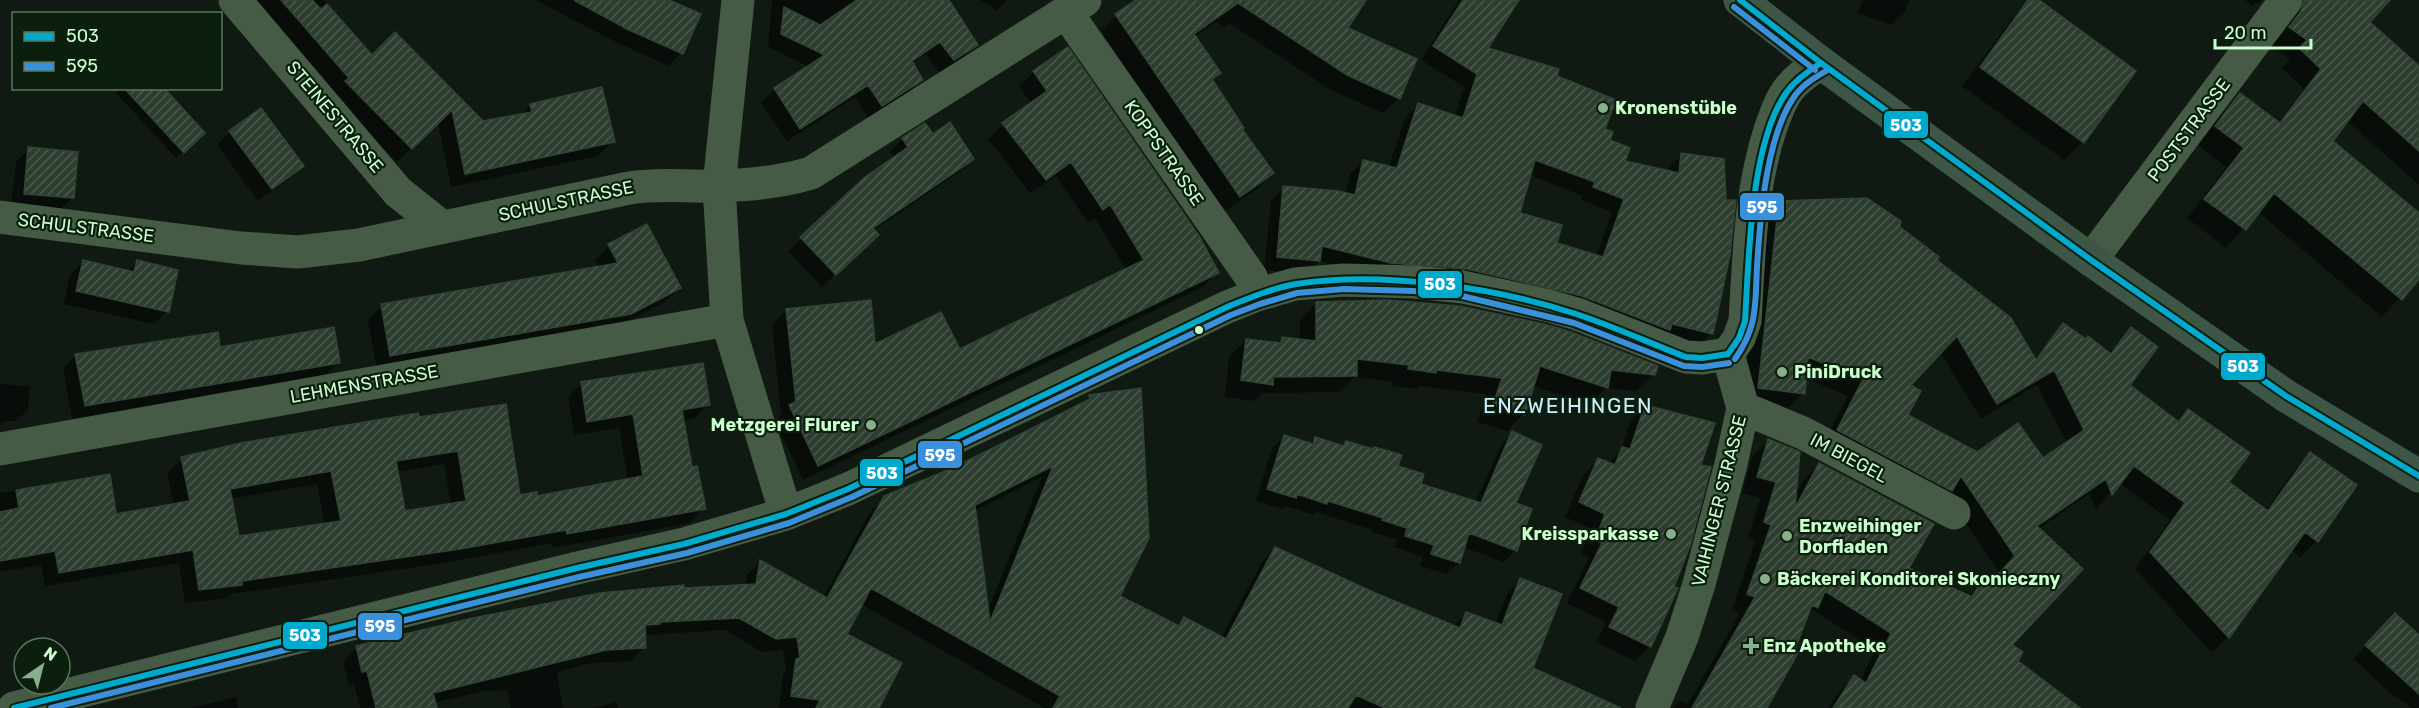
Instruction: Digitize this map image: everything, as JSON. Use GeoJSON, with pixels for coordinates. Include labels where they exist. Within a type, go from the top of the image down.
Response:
{"type":"FeatureCollection","features":[{"type":"Feature","properties":{"kind":"main road"},"geometry":{"type":"LineString","coordinates":[[1740,0],[1821,63],[2091,260],[2286,396],[2419,476]]}},
{"type":"Feature","properties":{"kind":"street","name":"STEINESTRASSE"},"geometry":{"type":"LineString","coordinates":[[235,0],[398,192],[442,227]]}},
{"type":"Feature","properties":{"kind":"street","name":"POSTSTRASSE"},"geometry":{"type":"LineString","coordinates":[[2091,260],[2286,0]]}},
{"type":"Feature","properties":{"kind":"street"},"geometry":{"type":"LineString","coordinates":[[733,4],[719,186],[727,320],[786,514]]}},
{"type":"Feature","properties":{"kind":"street","name":"SCHULSTRASSE"},"geometry":{"type":"LineString","coordinates":[[0,217],[241,248],[298,252],[359,245],[656,184],[719,186],[787,180],[811,173],[1076,6]]}},
{"type":"Feature","properties":{"kind":"street","name":"KOPPSTRASSE"},"geometry":{"type":"LineString","coordinates":[[1076,6],[1251,278],[1257,295]]}},
{"type":"Feature","properties":{"kind":"street"},"geometry":{"type":"LineString","coordinates":[[14,708],[577,568],[684,544],[786,514],[848,489],[1257,295],[1295,284],[1344,280],[1414,282],[1453,286],[1510,297],[1577,314],[1686,357],[1702,358],[1728,354],[1739,338],[1745,321],[1755,184],[1774,117],[1787,91],[1797,79],[1821,63]]}},
{"type":"Feature","properties":{"kind":"street","name":"LEHMENSTRASSE"},"geometry":{"type":"LineString","coordinates":[[0,449],[727,320]]}},
{"type":"Feature","properties":{"kind":"street","name":"VAIHINGER STRASSE"},"geometry":{"type":"LineString","coordinates":[[1652,708],[1682,637],[1699,584],[1731,464],[1743,408],[1728,354]]}},
{"type":"Feature","properties":{"kind":"street","name":"IM BIEGEL"},"geometry":{"type":"LineString","coordinates":[[1743,408],[1803,433],[1954,513]]}},
{"type":"Feature","properties":{"kind":"building"},"geometry":{"type":"Polygon","coordinates":[[[281,0],[312,0],[321,9],[327,4],[372,55],[395,32],[483,121],[532,112],[530,104],[602,87],[615,142],[465,174],[452,110],[412,149],[345,81],[349,78],[281,0]]]}},
{"type":"Feature","properties":{"kind":"building"},"geometry":{"type":"Polygon","coordinates":[[[574,0],[669,0],[701,14],[683,54],[627,29],[574,0]]]}},
{"type":"Feature","properties":{"kind":"building"},"geometry":{"type":"Polygon","coordinates":[[[857,0],[949,0],[978,45],[954,60],[940,42],[912,61],[923,80],[882,106],[868,85],[800,129],[774,88],[825,55],[781,34],[784,7],[820,25],[857,0]]]}},
{"type":"Feature","properties":{"kind":"building"},"geometry":{"type":"Polygon","coordinates":[[[1136,0],[1366,0],[1348,28],[1417,59],[1400,99],[1347,75],[1238,3],[1194,34],[1221,73],[1212,79],[1244,128],[1242,129],[1274,173],[1240,197],[1115,14],[1136,0]]]}},
{"type":"Feature","properties":{"kind":"building"},"geometry":{"type":"Polygon","coordinates":[[[1463,0],[1519,0],[1488,48],[1559,69],[1557,76],[1616,100],[1605,129],[1613,132],[1610,140],[1630,148],[1625,161],[1679,173],[1681,153],[1724,159],[1726,200],[1736,200],[1730,255],[1713,334],[1672,324],[1670,330],[1582,296],[1467,269],[1391,263],[1322,246],[1320,261],[1277,257],[1283,186],[1338,191],[1355,195],[1363,160],[1397,168],[1418,103],[1463,118],[1477,74],[1433,46],[1463,0]],[[1535,160],[1520,213],[1562,225],[1557,243],[1603,257],[1624,199],[1593,187],[1595,182],[1535,160]]]}},
{"type":"Feature","properties":{"kind":"building"},"geometry":{"type":"Polygon","coordinates":[[[2028,0],[2039,0],[2136,71],[2084,143],[1980,67],[2028,0]]]}},
{"type":"Feature","properties":{"kind":"building"},"geometry":{"type":"Polygon","coordinates":[[[2304,0],[2390,0],[2370,22],[2419,66],[2419,151],[2363,101],[2333,141],[2419,213],[2419,279],[2402,300],[2274,193],[2246,230],[2204,199],[2244,148],[2215,126],[2240,93],[2280,123],[2321,69],[2299,48],[2307,40],[2289,27],[2301,11],[2304,0]]]}},
{"type":"Feature","properties":{"kind":"building"},"geometry":{"type":"Polygon","coordinates":[[[1068,47],[1199,236],[1219,273],[818,466],[789,405],[796,402],[786,309],[871,300],[875,344],[941,312],[960,349],[1144,260],[1110,204],[1103,210],[1071,162],[1046,180],[1002,123],[1047,91],[1033,71],[1068,47]]]}},
{"type":"Feature","properties":{"kind":"building"},"geometry":{"type":"Polygon","coordinates":[[[126,90],[166,90],[205,133],[184,153],[126,90]]]}},
{"type":"Feature","properties":{"kind":"building"},"geometry":{"type":"Polygon","coordinates":[[[261,108],[304,166],[272,189],[229,131],[261,108]]]}},
{"type":"Feature","properties":{"kind":"building"},"geometry":{"type":"Polygon","coordinates":[[[950,122],[974,159],[873,228],[879,235],[836,275],[800,237],[864,178],[908,147],[902,138],[925,123],[933,134],[950,122]]]}},
{"type":"Feature","properties":{"kind":"building"},"geometry":{"type":"Polygon","coordinates":[[[28,147],[78,152],[74,198],[24,194],[28,147]]]}},
{"type":"Feature","properties":{"kind":"building"},"geometry":{"type":"Polygon","coordinates":[[[1867,198],[1901,221],[1900,227],[1939,257],[1937,260],[2011,318],[2036,360],[2063,323],[2086,339],[2088,336],[2111,354],[2131,327],[2158,347],[2130,385],[2179,422],[2188,409],[2250,453],[2229,482],[2268,511],[2310,452],[2357,485],[2318,542],[2305,532],[2229,638],[2150,552],[2185,503],[2134,466],[2112,495],[2106,479],[2037,526],[2083,569],[2012,645],[2023,652],[2018,661],[2080,708],[1833,708],[1854,675],[1866,683],[1891,633],[1825,591],[1818,608],[1812,605],[1795,649],[1799,651],[1767,708],[1692,708],[1755,597],[1747,594],[1771,525],[1764,522],[1776,482],[1757,477],[1768,439],[1800,452],[1795,508],[1819,463],[1934,524],[1909,568],[1972,597],[1979,586],[1984,589],[2015,556],[1961,476],[1952,491],[1837,430],[1863,379],[1808,357],[1805,394],[1758,388],[1779,201],[1867,198]],[[1957,336],[1911,385],[1921,391],[1908,415],[1977,452],[2018,423],[2043,458],[2084,430],[2054,370],[1997,404],[1957,336]]]}},
{"type":"Feature","properties":{"kind":"building"},"geometry":{"type":"Polygon","coordinates":[[[647,224],[681,288],[631,314],[390,356],[381,304],[618,263],[608,244],[647,224]]]}},
{"type":"Feature","properties":{"kind":"building"},"geometry":{"type":"Polygon","coordinates":[[[83,260],[134,272],[137,260],[178,270],[169,312],[76,291],[83,260]]]}},
{"type":"Feature","properties":{"kind":"building"},"geometry":{"type":"Polygon","coordinates":[[[1388,300],[1460,306],[1544,324],[1571,332],[1658,366],[1655,375],[1611,370],[1608,388],[1540,366],[1525,415],[1493,405],[1502,378],[1436,370],[1436,373],[1408,369],[1409,365],[1357,359],[1357,376],[1273,377],[1273,385],[1241,380],[1246,339],[1281,343],[1282,337],[1316,341],[1316,302],[1388,300]]]}},
{"type":"Feature","properties":{"kind":"building"},"geometry":{"type":"Polygon","coordinates":[[[334,327],[340,363],[85,406],[75,354],[218,332],[220,347],[334,327]]]}},
{"type":"Feature","properties":{"kind":"building"},"geometry":{"type":"Polygon","coordinates":[[[703,363],[710,405],[682,410],[692,467],[697,466],[706,509],[567,534],[566,530],[460,549],[242,581],[242,585],[199,590],[193,550],[59,573],[55,551],[0,561],[0,512],[19,508],[16,490],[110,474],[116,514],[190,501],[181,457],[241,443],[418,413],[419,417],[506,404],[520,495],[537,492],[537,496],[643,476],[633,414],[587,422],[581,382],[703,363]],[[458,451],[396,461],[405,511],[466,501],[458,451]],[[331,471],[230,489],[239,536],[341,521],[331,471]]]}},
{"type":"Feature","properties":{"kind":"building"},"geometry":{"type":"Polygon","coordinates":[[[1141,388],[1149,538],[1120,596],[1179,626],[1184,617],[1226,639],[1275,547],[1375,593],[1460,628],[1466,612],[1502,625],[1520,578],[1562,594],[1533,668],[1621,708],[1385,708],[1356,695],[1348,708],[1053,708],[1060,696],[871,588],[847,634],[902,663],[879,708],[816,708],[820,700],[791,696],[796,659],[800,658],[797,637],[776,639],[739,618],[660,622],[660,624],[645,625],[646,648],[606,650],[433,693],[437,708],[376,708],[367,671],[362,672],[356,646],[473,618],[600,593],[684,585],[684,588],[756,584],[760,560],[827,598],[884,496],[953,468],[1090,399],[1089,395],[1141,388]],[[1053,466],[975,505],[990,622],[1053,466]]]}},
{"type":"Feature","properties":{"kind":"building"},"geometry":{"type":"Polygon","coordinates":[[[1645,405],[1715,423],[1701,465],[1711,467],[1690,546],[1674,587],[1678,588],[1651,647],[1609,627],[1619,607],[1580,588],[1602,543],[1595,540],[1605,514],[1579,502],[1598,458],[1615,465],[1622,447],[1630,449],[1645,405]]]}},
{"type":"Feature","properties":{"kind":"building"},"geometry":{"type":"Polygon","coordinates":[[[1512,431],[1542,445],[1516,503],[1532,509],[1517,551],[1469,533],[1460,563],[1431,554],[1434,545],[1405,536],[1407,528],[1382,520],[1383,518],[1328,501],[1327,504],[1297,494],[1296,498],[1267,489],[1284,435],[1313,444],[1315,437],[1344,446],[1346,441],[1402,455],[1398,466],[1424,474],[1421,484],[1481,503],[1512,431]]]}},
{"type":"Feature","properties":{"kind":"building"},"geometry":{"type":"Polygon","coordinates":[[[2395,613],[2419,635],[2419,694],[2365,645],[2395,613]]]}},
{"type":"Feature","properties":{"kind":"transit line","name":"503"},"geometry":{"type":"LineString","coordinates":[[1740,0],[1821,63],[2091,260],[2286,396],[2419,476]]}},
{"type":"Feature","properties":{"kind":"transit line","name":"595"},"geometry":{"type":"LineString","coordinates":[[1734,7],[1815,70]]}},
{"type":"Feature","properties":{"kind":"transit line","name":"503"},"geometry":{"type":"LineString","coordinates":[[1728,354],[1739,338],[1745,321],[1750,235],[1758,171],[1765,142],[1774,115],[1786,93],[1802,76],[1821,63]]}},
{"type":"Feature","properties":{"kind":"transit line","name":"595"},"geometry":{"type":"LineString","coordinates":[[1735,359],[1748,336],[1754,315],[1758,248],[1766,179],[1777,134],[1784,114],[1797,93],[1808,82],[1826,71]]}},
{"type":"Feature","properties":{"kind":"transit line","name":"503"},"geometry":{"type":"LineString","coordinates":[[14,708],[577,568],[684,544],[786,514],[848,489],[1227,307],[1296,284],[1364,279],[1474,289],[1544,304],[1576,314],[1686,357],[1702,358],[1728,354]]}},
{"type":"Feature","properties":{"kind":"transit line","name":"595"},"geometry":{"type":"LineString","coordinates":[[51,708],[579,577],[687,553],[789,523],[852,497],[1231,315],[1297,293],[1344,289],[1414,291],[1462,296],[1574,323],[1684,366],[1702,367],[1729,363]]}},
{"type":"Feature","properties":{"kind":"place","name":"Kronenstüble"},"geometry":{"type":"Point","coordinates":[1603,108]}},
{"type":"Feature","properties":{"kind":"place","name":"PiniDruck"},"geometry":{"type":"Point","coordinates":[1782,372]}},
{"type":"Feature","properties":{"kind":"place","name":"Metzgerei Flurer"},"geometry":{"type":"Point","coordinates":[871,425]}},
{"type":"Feature","properties":{"kind":"place","name":"Kreissparkasse"},"geometry":{"type":"Point","coordinates":[1671,534]}},
{"type":"Feature","properties":{"kind":"place","name":"Enzweihinger Dorfladen"},"geometry":{"type":"Point","coordinates":[1787,536]}},
{"type":"Feature","properties":{"kind":"place","name":"Bäckerei Konditorei Skonieczny"},"geometry":{"type":"Point","coordinates":[1765,579]}},
{"type":"Feature","properties":{"kind":"place","name":"Enz Apotheke"},"geometry":{"type":"Point","coordinates":[1751,646]}},
{"type":"Feature","properties":{"kind":"district","name":"ENZWEIHINGEN"},"geometry":{"type":"Point","coordinates":[1568,405]}}]}
